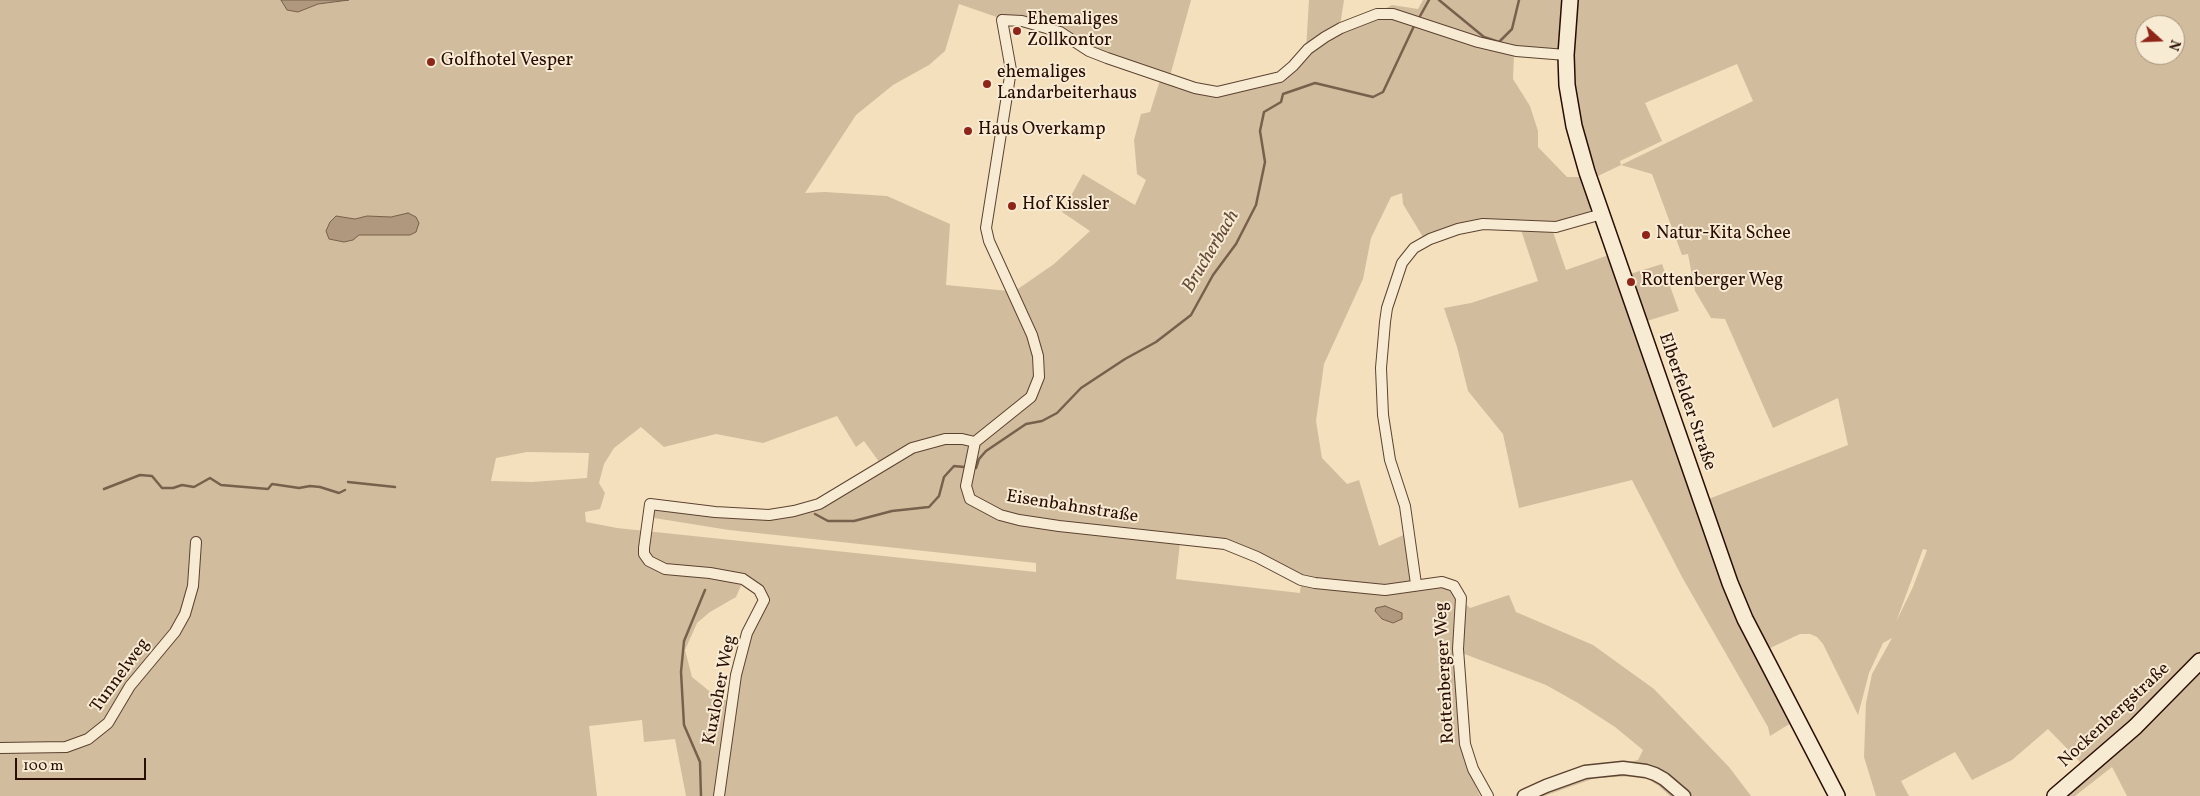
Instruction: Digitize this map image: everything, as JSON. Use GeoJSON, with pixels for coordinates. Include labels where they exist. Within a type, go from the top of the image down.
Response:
{"type":"FeatureCollection","features":[{"type":"Feature","properties":{"kind":"main road","name":"Elberfelder Straße"},"geometry":{"type":"LineString","coordinates":[[1570,0],[1566,56],[1567,85],[1571,113],[1582,156],[1730,583],[1753,633],[1837,796]]}},
{"type":"Feature","properties":{"kind":"main road","name":"Nockenbergstraße"},"geometry":{"type":"LineString","coordinates":[[2055,796],[2135,727],[2200,661]]}},
{"type":"Feature","properties":{"kind":"street"},"geometry":{"type":"LineString","coordinates":[[975,442],[1031,397],[1038,378],[1038,356],[1032,335],[989,241],[986,228],[1011,70],[1002,20],[1022,21],[1060,32],[1089,51],[1107,58],[1195,88],[1217,92],[1280,77],[1308,49],[1325,37],[1341,28],[1377,14],[1393,14],[1478,42],[1516,51],[1566,56]]}},
{"type":"Feature","properties":{"kind":"street","name":"Rottenberger Weg"},"geometry":{"type":"LineString","coordinates":[[1488,796],[1468,758],[1458,649],[1460,598],[1454,586],[1449,583],[1416,584],[1405,506],[1390,460],[1383,405],[1381,368],[1387,308],[1402,263],[1414,248],[1430,239],[1458,229],[1483,224],[1556,227],[1602,214]]}},
{"type":"Feature","properties":{"kind":"street","name":"Kuxloher Weg"},"geometry":{"type":"LineString","coordinates":[[719,796],[736,675],[747,633],[764,600],[760,590],[743,579],[666,568],[649,560],[644,554],[644,548],[650,504],[715,512],[769,515],[794,511],[819,504],[912,448],[945,439],[962,439],[975,442]]}},
{"type":"Feature","properties":{"kind":"street","name":"Eisenbahnstraße"},"geometry":{"type":"LineString","coordinates":[[975,442],[966,486],[970,499],[1000,515],[1059,526],[1225,544],[1257,556],[1301,580],[1315,583],[1385,590],[1416,584]]}},
{"type":"Feature","properties":{"kind":"street","name":"Tunnelweg"},"geometry":{"type":"LineString","coordinates":[[0,748],[66,747],[88,739],[108,723],[130,686],[175,632],[185,614],[193,586],[196,542]]}},
{"type":"Feature","properties":{"kind":"street"},"geometry":{"type":"LineString","coordinates":[[1524,796],[1585,772],[1622,768],[1646,770],[1655,774],[1684,796]]}},
{"type":"Feature","properties":{"kind":"shaded area"},"geometry":{"type":"Polygon","coordinates":[[[0,0],[1191,0],[1170,76],[1094,50],[1061,30],[1038,22],[1008,21],[959,4],[945,51],[929,65],[893,85],[856,115],[805,193],[825,192],[887,196],[950,224],[946,285],[1009,291],[1030,336],[1035,367],[1034,378],[1030,391],[1007,412],[976,435],[944,436],[910,445],[880,463],[864,441],[856,447],[837,416],[763,443],[716,434],[664,447],[641,427],[614,448],[604,464],[599,483],[605,493],[600,509],[585,512],[586,522],[617,528],[1036,572],[1036,563],[729,530],[648,517],[654,506],[716,514],[770,517],[820,507],[912,449],[943,441],[963,442],[972,446],[964,486],[969,501],[986,512],[999,517],[1042,526],[1043,520],[1020,516],[988,505],[974,497],[970,489],[971,471],[981,440],[1030,399],[1040,380],[1040,364],[1035,334],[1015,291],[1054,264],[1090,231],[1062,212],[1083,174],[1135,205],[1146,180],[1137,174],[1134,140],[1141,114],[1150,112],[1161,77],[1205,96],[1261,87],[1293,70],[1311,50],[1325,39],[1355,25],[1377,18],[1392,16],[1468,45],[1514,54],[1513,79],[1530,106],[1538,131],[1538,147],[1567,177],[1583,177],[1591,202],[1590,211],[1587,214],[1555,222],[1528,220],[1475,222],[1423,237],[1403,204],[1402,193],[1391,197],[1371,238],[1363,279],[1324,364],[1316,421],[1322,458],[1347,484],[1359,480],[1379,546],[1408,533],[1412,580],[1406,583],[1385,586],[1314,580],[1240,546],[1223,541],[1137,530],[1135,539],[1180,543],[1176,579],[1300,593],[1301,583],[1383,592],[1429,585],[1446,587],[1470,608],[1509,595],[1516,612],[1593,645],[1654,689],[1729,767],[1751,796],[1691,796],[1663,772],[1640,764],[1625,763],[1638,760],[1643,750],[1615,727],[1578,703],[1546,685],[1454,650],[1452,663],[1459,699],[1461,746],[1464,760],[1480,796],[686,796],[675,739],[644,742],[642,720],[589,726],[597,796],[0,796],[0,0]],[[527,452],[496,458],[491,481],[532,482],[587,478],[589,453],[527,452]],[[744,579],[736,597],[710,612],[697,623],[685,650],[692,677],[719,699],[732,701],[750,634],[762,608],[765,592],[756,581],[744,579]]]}},
{"type":"Feature","properties":{"kind":"shaded area"},"geometry":{"type":"Polygon","coordinates":[[[281,0],[349,0],[318,4],[298,12],[287,10],[281,0]]]}},
{"type":"Feature","properties":{"kind":"shaded area"},"geometry":{"type":"Polygon","coordinates":[[[1309,0],[1344,0],[1340,26],[1306,50],[1309,0]]]}},
{"type":"Feature","properties":{"kind":"shaded area"},"geometry":{"type":"Polygon","coordinates":[[[1423,0],[1563,0],[1560,50],[1515,49],[1382,10],[1392,5],[1418,9],[1423,0]]]}},
{"type":"Feature","properties":{"kind":"shaded area"},"geometry":{"type":"Polygon","coordinates":[[[1576,0],[2200,0],[2200,653],[2136,716],[2082,764],[2048,729],[2012,760],[1972,780],[1955,752],[1901,781],[1909,796],[1876,796],[1864,757],[1866,703],[1872,674],[1892,638],[1883,643],[1869,673],[1858,715],[1823,644],[1817,637],[1810,634],[1800,634],[1768,649],[1730,567],[1706,500],[1848,445],[1838,398],[1773,428],[1725,319],[1711,318],[1695,291],[1688,254],[1682,255],[1652,174],[1621,165],[1598,176],[1581,125],[1574,66],[1576,0]],[[1737,64],[1645,103],[1662,141],[1620,161],[1621,165],[1753,101],[1737,64]],[[1923,549],[1896,622],[1913,587],[1927,550],[1923,549]]]}},
{"type":"Feature","properties":{"kind":"shaded area"},"geometry":{"type":"Polygon","coordinates":[[[408,213],[416,217],[419,223],[416,232],[410,235],[359,235],[353,240],[344,242],[329,239],[326,231],[330,222],[336,216],[355,219],[367,216],[391,217],[408,213]]]}},
{"type":"Feature","properties":{"kind":"shaded area"},"geometry":{"type":"Polygon","coordinates":[[[1521,230],[1553,232],[1566,270],[1609,255],[1791,723],[1770,736],[1768,727],[1682,577],[1632,480],[1519,508],[1503,434],[1468,391],[1457,347],[1444,308],[1471,303],[1538,281],[1521,230]]]}},
{"type":"Feature","properties":{"kind":"shaded area"},"geometry":{"type":"Polygon","coordinates":[[[1662,264],[1679,311],[1647,321],[1630,274],[1662,264]]]}},
{"type":"Feature","properties":{"kind":"shaded area"},"geometry":{"type":"Polygon","coordinates":[[[1385,606],[1402,613],[1402,619],[1393,623],[1382,619],[1375,611],[1376,608],[1385,606]]]}},
{"type":"Feature","properties":{"kind":"shaded area"},"geometry":{"type":"Polygon","coordinates":[[[2200,672],[2200,796],[2127,796],[2112,767],[2075,796],[2064,796],[2200,672]]]}},
{"type":"Feature","properties":{"kind":"shaded area"},"geometry":{"type":"Polygon","coordinates":[[[1617,772],[1653,778],[1677,796],[1670,796],[1646,778],[1636,776],[1595,778],[1544,796],[1534,796],[1582,777],[1617,772]]]}},
{"type":"Feature","properties":{"kind":"waterway","name":"Brucherbach"},"geometry":{"type":"LineString","coordinates":[[1419,18],[1429,0]]}},
{"type":"Feature","properties":{"kind":"waterway","name":"Brucherbach"},"geometry":{"type":"LineString","coordinates":[[1439,0],[1484,37],[1499,42],[1512,29],[1519,0]]}},
{"type":"Feature","properties":{"kind":"waterway","name":"Brucherbach"},"geometry":{"type":"LineString","coordinates":[[976,468],[979,459],[986,451],[1026,424],[1042,421],[1057,413],[1081,388],[1125,359],[1156,342],[1191,315],[1213,275],[1236,244],[1256,205],[1265,162],[1260,131],[1264,112],[1281,102],[1283,94],[1315,83],[1373,97],[1383,92],[1414,26]]}},
{"type":"Feature","properties":{"kind":"waterway","name":"Brucherbach"},"geometry":{"type":"LineString","coordinates":[[815,514],[828,521],[854,521],[892,511],[929,507],[939,496],[944,477],[954,466],[964,467]]}},
{"type":"Feature","properties":{"kind":"waterway"},"geometry":{"type":"LineString","coordinates":[[104,489],[140,475],[152,476],[162,488],[173,488],[182,485],[194,487],[210,478],[221,485],[268,489],[272,484],[299,488],[310,486],[339,493],[345,490]]}},
{"type":"Feature","properties":{"kind":"waterway"},"geometry":{"type":"LineString","coordinates":[[348,482],[395,487]]}},
{"type":"Feature","properties":{"kind":"waterway","name":"Brucherbach"},"geometry":{"type":"LineString","coordinates":[[701,796],[700,762],[684,725],[681,672],[684,641],[705,590]]}},
{"type":"Feature","properties":{"kind":"place","name":"Ehemaliges Zollkontor"},"geometry":{"type":"Point","coordinates":[1017,31]}},
{"type":"Feature","properties":{"kind":"place","name":"Golfhotel Vesper"},"geometry":{"type":"Point","coordinates":[431,62]}},
{"type":"Feature","properties":{"kind":"place","name":"ehemaliges Landarbeiterhaus"},"geometry":{"type":"Point","coordinates":[987,84]}},
{"type":"Feature","properties":{"kind":"place","name":"Haus Overkamp"},"geometry":{"type":"Point","coordinates":[968,131]}},
{"type":"Feature","properties":{"kind":"place","name":"Hof Kissler"},"geometry":{"type":"Point","coordinates":[1012,206]}},
{"type":"Feature","properties":{"kind":"place","name":"Natur-Kita Schee"},"geometry":{"type":"Point","coordinates":[1646,235]}},
{"type":"Feature","properties":{"kind":"place","name":"Rottenberger Weg"},"geometry":{"type":"Point","coordinates":[1631,282]}}]}
